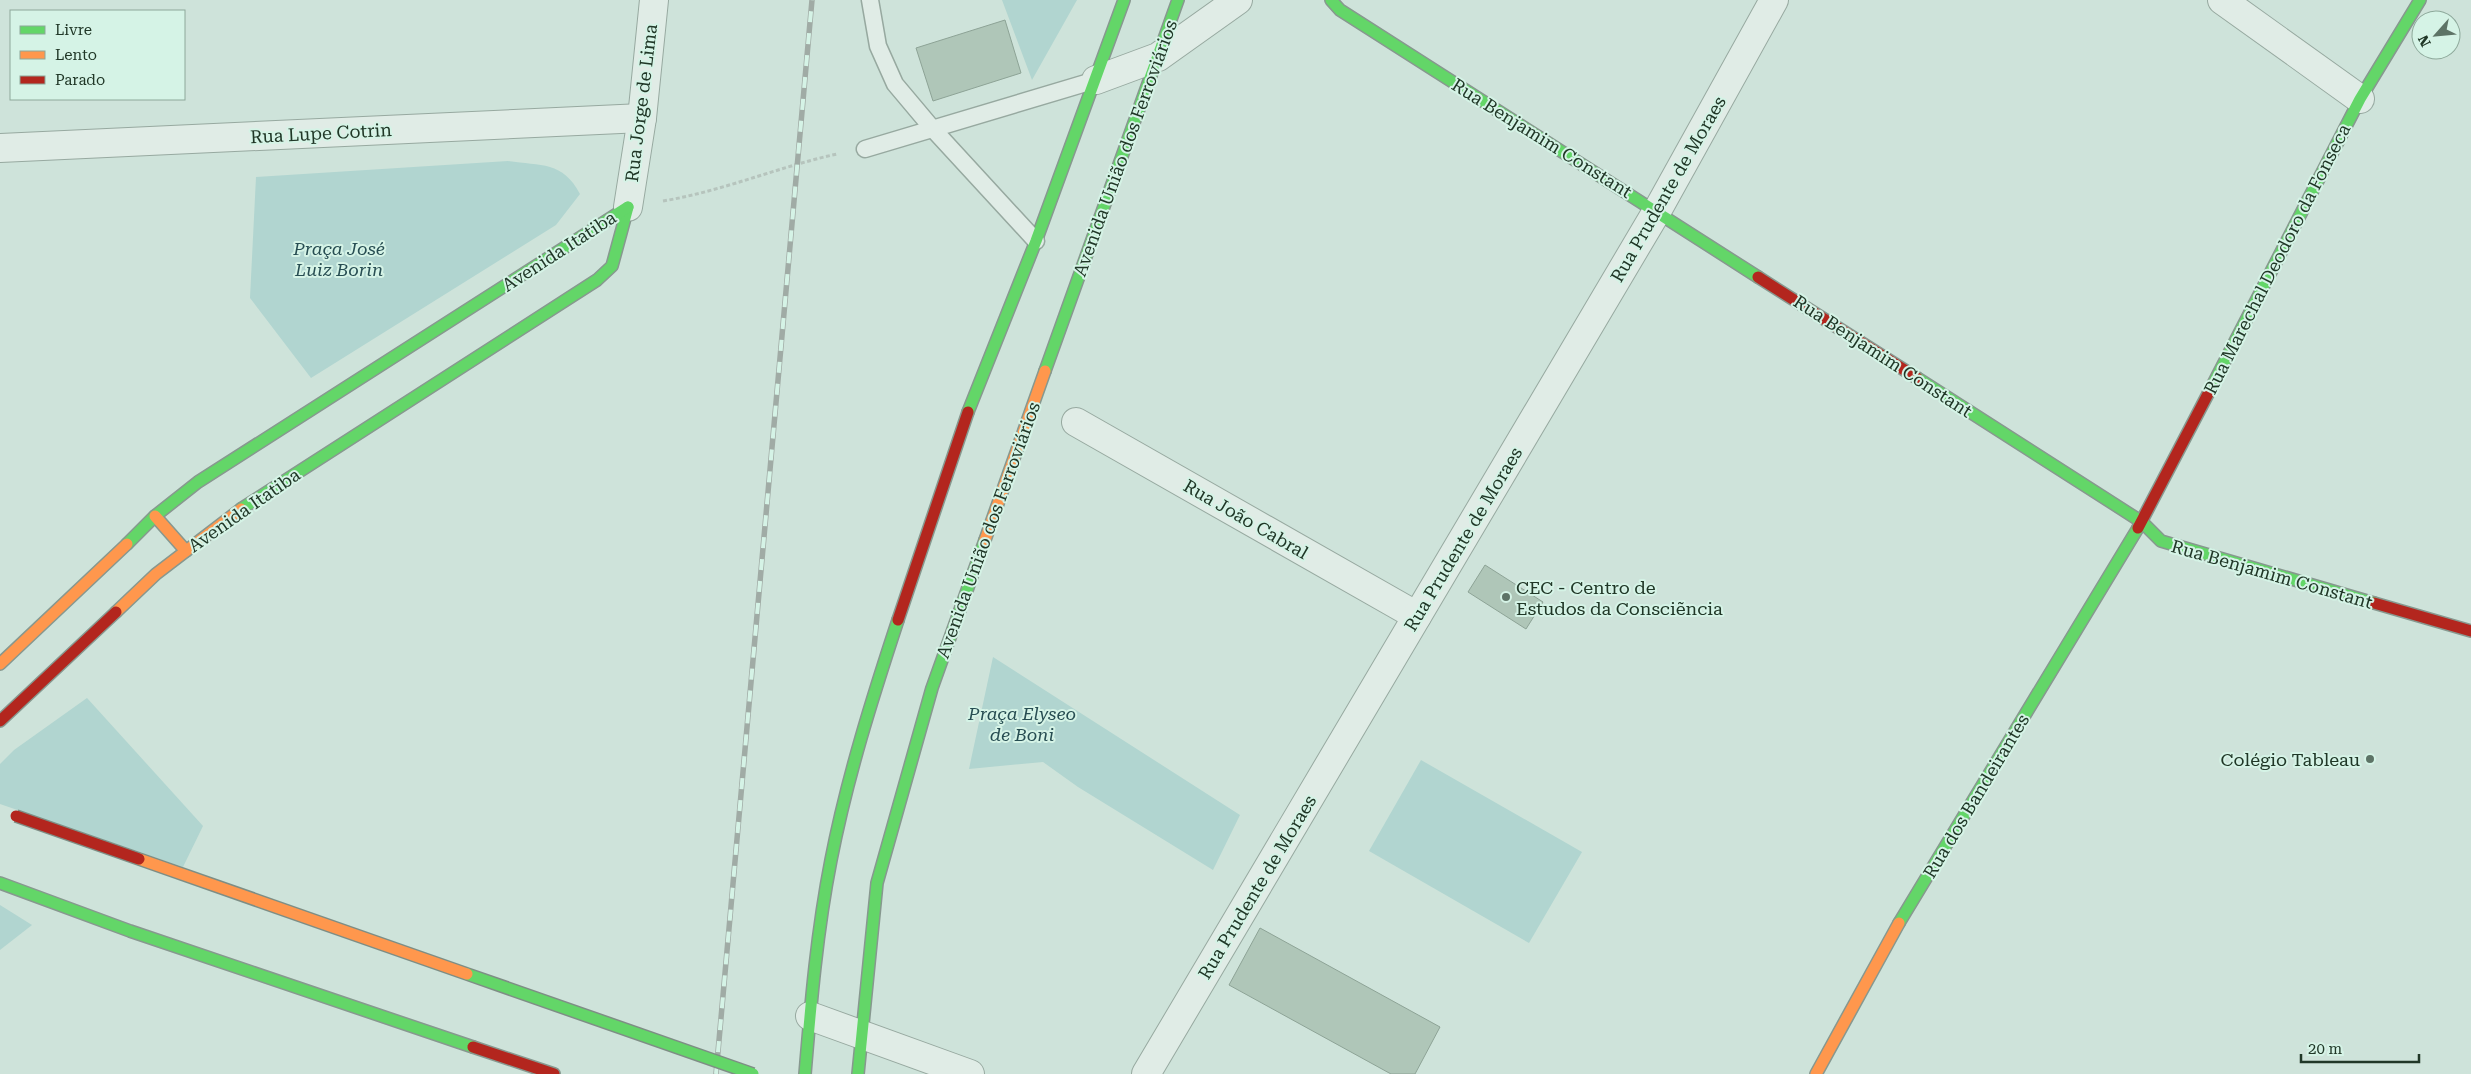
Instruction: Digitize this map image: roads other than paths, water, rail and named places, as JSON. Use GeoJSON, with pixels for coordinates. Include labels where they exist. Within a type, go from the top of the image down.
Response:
{"type":"FeatureCollection","features":[{"type":"Feature","properties":{"kind":"main road"},"geometry":{"type":"LineString","coordinates":[[805,1074],[813,975],[830,860],[867,712],[965,419],[1036,241],[1124,0]]}},
{"type":"Feature","properties":{"kind":"main road","name":"Avenida União dos Ferroviários"},"geometry":{"type":"LineString","coordinates":[[858,1074],[877,883],[932,688],[1178,0]]}},
{"type":"Feature","properties":{"kind":"main road","name":"Rua Benjamim Constant"},"geometry":{"type":"LineString","coordinates":[[1331,0],[1340,10],[2142,522],[2162,542],[2471,632]]}},
{"type":"Feature","properties":{"kind":"main road","name":"Rua Marechal Deodoro da Fonseca"},"geometry":{"type":"LineString","coordinates":[[2142,522],[2360,98],[2420,0]]}},
{"type":"Feature","properties":{"kind":"main road","name":"Avenida Itatiba"},"geometry":{"type":"LineString","coordinates":[[0,664],[80,590],[154,516],[198,482],[628,207]]}},
{"type":"Feature","properties":{"kind":"main road","name":"Avenida Itatiba"},"geometry":{"type":"LineString","coordinates":[[0,721],[156,574],[230,516],[597,280],[612,266],[628,207]]}},
{"type":"Feature","properties":{"kind":"main road"},"geometry":{"type":"LineString","coordinates":[[154,516],[186,550]]}},
{"type":"Feature","properties":{"kind":"main road","name":"Rua dos Bandeirantes"},"geometry":{"type":"LineString","coordinates":[[1816,1074],[1879,956],[2142,522]]}},
{"type":"Feature","properties":{"kind":"main road"},"geometry":{"type":"LineString","coordinates":[[12,815],[753,1074]]}},
{"type":"Feature","properties":{"kind":"main road"},"geometry":{"type":"LineString","coordinates":[[0,884],[139,934],[554,1074]]}},
{"type":"Feature","properties":{"kind":"street","name":"Rua Jorge de Lima"},"geometry":{"type":"LineString","coordinates":[[628,207],[642,118],[654,0]]}},
{"type":"Feature","properties":{"kind":"street"},"geometry":{"type":"LineString","coordinates":[[1096,80],[1158,57],[1238,0]]}},
{"type":"Feature","properties":{"kind":"street","name":"Rua Prudente de Moraes"},"geometry":{"type":"LineString","coordinates":[[1146,1074],[1657,211],[1774,0]]}},
{"type":"Feature","properties":{"kind":"street"},"geometry":{"type":"LineString","coordinates":[[2222,0],[2360,98]]}},
{"type":"Feature","properties":{"kind":"street","name":"Rua Lupe Cotrin"},"geometry":{"type":"LineString","coordinates":[[0,148],[642,118]]}},
{"type":"Feature","properties":{"kind":"street","name":"Rua João Cabral"},"geometry":{"type":"LineString","coordinates":[[1076,422],[1417,616]]}},
{"type":"Feature","properties":{"kind":"street"},"geometry":{"type":"LineString","coordinates":[[810,1016],[970,1074]]}},
{"type":"Feature","properties":{"kind":"lane"},"geometry":{"type":"LineString","coordinates":[[870,0],[878,46],[896,84],[932,128],[1036,241]]}},
{"type":"Feature","properties":{"kind":"lane"},"geometry":{"type":"LineString","coordinates":[[865,149],[1096,80]]}},
{"type":"Feature","properties":{"kind":"railway"},"geometry":{"type":"LineString","coordinates":[[716,1074],[812,0]]}},
{"type":"Feature","properties":{"kind":"place","name":"CEC - Centro de Estudos da Consciẽncia"},"geometry":{"type":"Point","coordinates":[1506,597]}},
{"type":"Feature","properties":{"kind":"place","name":"Colégio Tableau"},"geometry":{"type":"Point","coordinates":[2370,759]}},
{"type":"Feature","properties":{"kind":"park label","name":"Praça José Luiz Borin"},"geometry":{"type":"Point","coordinates":[339,258]}},
{"type":"Feature","properties":{"kind":"park label","name":"Praça Elyseo de Boni"},"geometry":{"type":"Point","coordinates":[1022,723]}}]}
